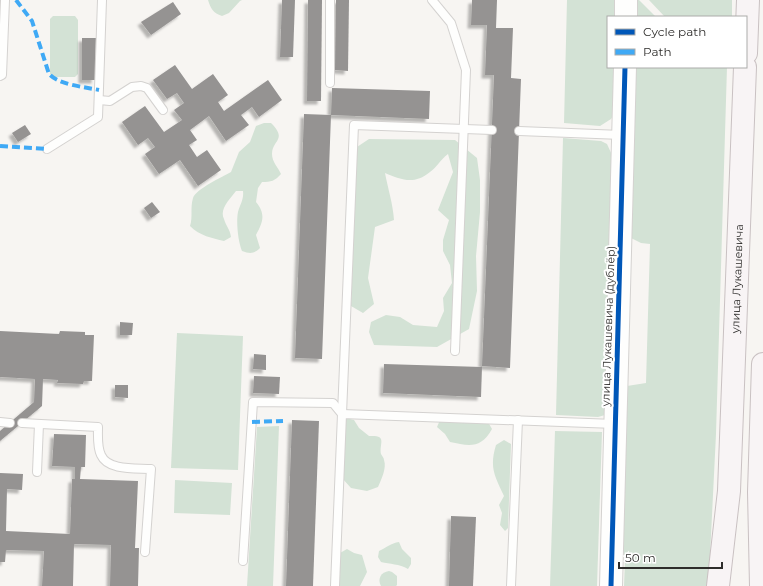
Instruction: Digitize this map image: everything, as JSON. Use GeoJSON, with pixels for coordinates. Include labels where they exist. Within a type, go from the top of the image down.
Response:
{"type":"FeatureCollection","features":[{"type":"Feature","properties":{"kind":"main road"},"geometry":{"type":"LineString","coordinates":[[747,26],[748,0]]}},
{"type":"Feature","properties":{"kind":"main road","name":"улица Лукашевича"},"geometry":{"type":"LineString","coordinates":[[730,586],[729,491],[746,68]]}},
{"type":"Feature","properties":{"kind":"main road"},"geometry":{"type":"LineString","coordinates":[[761,586],[759,492],[763,364]]}},
{"type":"Feature","properties":{"kind":"main road","name":"улица Лукашевича"},"geometry":{"type":"LineString","coordinates":[[718,586],[729,491]]}},
{"type":"Feature","properties":{"kind":"main road"},"geometry":{"type":"LineString","coordinates":[[750,586],[759,492]]}},
{"type":"Feature","properties":{"kind":"street"},"geometry":{"type":"LineString","coordinates":[[626,0],[626,16]]}},
{"type":"Feature","properties":{"kind":"street","name":"улица Лукашевича (дублёр)"},"geometry":{"type":"LineString","coordinates":[[611,586],[624,68]]}},
{"type":"Feature","properties":{"kind":"lane"},"geometry":{"type":"LineString","coordinates":[[0,76],[2,75],[5,0]]}},
{"type":"Feature","properties":{"kind":"lane"},"geometry":{"type":"LineString","coordinates":[[47,149],[98,117],[102,0]]}},
{"type":"Feature","properties":{"kind":"lane"},"geometry":{"type":"LineString","coordinates":[[330,0],[330,83]]}},
{"type":"Feature","properties":{"kind":"lane"},"geometry":{"type":"LineString","coordinates":[[432,0],[451,23],[466,70],[455,351]]}},
{"type":"Feature","properties":{"kind":"lane"},"geometry":{"type":"LineString","coordinates":[[99,100],[110,101],[132,87],[141,86],[147,88],[163,110]]}},
{"type":"Feature","properties":{"kind":"lane"},"geometry":{"type":"LineString","coordinates":[[335,586],[354,125],[492,130]]}},
{"type":"Feature","properties":{"kind":"lane"},"geometry":{"type":"LineString","coordinates":[[519,131],[623,135]]}},
{"type":"Feature","properties":{"kind":"lane"},"geometry":{"type":"LineString","coordinates":[[243,560],[253,402],[333,404],[342,414],[615,424]]}},
{"type":"Feature","properties":{"kind":"lane"},"geometry":{"type":"LineString","coordinates":[[511,586],[518,420]]}},
{"type":"Feature","properties":{"kind":"lane"},"geometry":{"type":"LineString","coordinates":[[0,422],[10,423]]}},
{"type":"Feature","properties":{"kind":"lane"},"geometry":{"type":"LineString","coordinates":[[22,423],[98,427],[98,445],[100,455],[106,462],[116,466],[151,469],[145,552]]}},
{"type":"Feature","properties":{"kind":"lane"},"geometry":{"type":"LineString","coordinates":[[37,472],[39,424]]}},
{"type":"Feature","properties":{"kind":"green space"},"geometry":{"type":"Polygon","coordinates":[[[208,0],[242,0],[229,13],[222,16],[216,14],[210,6],[208,0]]]}},
{"type":"Feature","properties":{"kind":"green space"},"geometry":{"type":"Polygon","coordinates":[[[567,0],[617,0],[617,16],[607,16],[607,68],[616,68],[616,111],[611,119],[600,126],[564,123],[567,0]]]}},
{"type":"Feature","properties":{"kind":"green space"},"geometry":{"type":"Polygon","coordinates":[[[635,0],[639,0],[655,16],[634,16],[635,0]]]}},
{"type":"Feature","properties":{"kind":"green space"},"geometry":{"type":"Polygon","coordinates":[[[649,0],[732,0],[732,16],[664,16],[649,0]]]}},
{"type":"Feature","properties":{"kind":"green space"},"geometry":{"type":"Polygon","coordinates":[[[53,16],[75,16],[78,20],[78,74],[75,77],[53,77],[50,74],[50,19],[53,16]]]}},
{"type":"Feature","properties":{"kind":"green space"},"geometry":{"type":"Polygon","coordinates":[[[633,68],[727,68],[716,434],[709,576],[706,586],[624,586],[625,559],[620,540],[627,386],[646,383],[650,244],[641,243],[631,238],[633,68]]]}},
{"type":"Feature","properties":{"kind":"green space"},"geometry":{"type":"Polygon","coordinates":[[[264,123],[271,123],[278,133],[279,137],[274,146],[272,157],[281,174],[273,181],[262,182],[258,188],[256,202],[261,210],[262,222],[256,235],[260,248],[250,253],[242,251],[239,242],[237,216],[243,191],[236,191],[224,208],[223,215],[231,237],[224,241],[211,238],[190,226],[192,205],[193,198],[199,191],[231,172],[239,152],[250,142],[256,126],[264,123]]]}},
{"type":"Feature","properties":{"kind":"green space"},"geometry":{"type":"Polygon","coordinates":[[[563,138],[601,141],[607,144],[612,155],[605,415],[598,417],[556,415],[563,138]]]}},
{"type":"Feature","properties":{"kind":"green space"},"geometry":{"type":"Polygon","coordinates":[[[369,139],[455,140],[477,158],[480,180],[480,212],[476,256],[477,291],[469,329],[437,347],[374,345],[369,332],[371,322],[386,315],[400,317],[413,325],[437,327],[444,311],[443,298],[452,283],[450,265],[443,251],[443,240],[449,220],[438,210],[453,172],[448,154],[432,170],[419,179],[402,179],[385,173],[392,202],[394,220],[375,227],[368,278],[374,304],[363,313],[351,306],[357,147],[369,139]]]}},
{"type":"Feature","properties":{"kind":"green space"},"geometry":{"type":"Polygon","coordinates":[[[177,333],[243,336],[238,470],[171,468],[177,333]]]}},
{"type":"Feature","properties":{"kind":"green space"},"geometry":{"type":"Polygon","coordinates":[[[346,418],[354,420],[359,428],[369,436],[381,438],[381,454],[384,459],[385,467],[378,487],[367,491],[351,488],[342,478],[344,428],[346,418]]]}},
{"type":"Feature","properties":{"kind":"green space"},"geometry":{"type":"Polygon","coordinates":[[[440,420],[488,422],[492,429],[479,443],[469,445],[450,442],[445,434],[437,427],[440,420]]]}},
{"type":"Feature","properties":{"kind":"green space"},"geometry":{"type":"Polygon","coordinates":[[[279,426],[273,586],[247,586],[257,427],[279,426]]]}},
{"type":"Feature","properties":{"kind":"green space"},"geometry":{"type":"Polygon","coordinates":[[[555,431],[602,432],[597,586],[550,586],[555,431]]]}},
{"type":"Feature","properties":{"kind":"green space"},"geometry":{"type":"Polygon","coordinates":[[[504,440],[511,444],[508,528],[505,531],[500,525],[502,513],[499,505],[504,496],[493,466],[496,445],[504,440]]]}},
{"type":"Feature","properties":{"kind":"green space"},"geometry":{"type":"Polygon","coordinates":[[[175,480],[232,483],[230,515],[174,513],[175,480]]]}},
{"type":"Feature","properties":{"kind":"green space"},"geometry":{"type":"Polygon","coordinates":[[[399,542],[402,549],[411,558],[411,564],[408,569],[398,565],[381,562],[378,557],[379,551],[391,544],[399,542]]]}},
{"type":"Feature","properties":{"kind":"green space"},"geometry":{"type":"Polygon","coordinates":[[[347,549],[362,555],[367,572],[360,586],[338,586],[340,553],[347,549]]]}},
{"type":"Feature","properties":{"kind":"green space"},"geometry":{"type":"Polygon","coordinates":[[[389,571],[397,576],[397,585],[381,586],[379,581],[380,576],[389,571]]]}},
{"type":"Feature","properties":{"kind":"building"},"geometry":{"type":"Polygon","coordinates":[[[282,0],[295,0],[293,57],[280,57],[282,0]]]}},
{"type":"Feature","properties":{"kind":"building"},"geometry":{"type":"Polygon","coordinates":[[[308,0],[322,0],[321,101],[307,101],[308,0]]]}},
{"type":"Feature","properties":{"kind":"building"},"geometry":{"type":"Polygon","coordinates":[[[336,0],[349,0],[348,71],[335,70],[336,0]]]}},
{"type":"Feature","properties":{"kind":"building"},"geometry":{"type":"Polygon","coordinates":[[[472,0],[497,0],[496,28],[513,28],[511,78],[521,79],[510,368],[482,366],[494,75],[485,75],[487,25],[471,25],[472,0]]]}},
{"type":"Feature","properties":{"kind":"building"},"geometry":{"type":"Polygon","coordinates":[[[173,2],[181,14],[151,35],[141,22],[173,2]]]}},
{"type":"Feature","properties":{"kind":"building"},"geometry":{"type":"Polygon","coordinates":[[[82,38],[96,38],[95,80],[82,80],[82,38]]]}},
{"type":"Feature","properties":{"kind":"building"},"geometry":{"type":"Polygon","coordinates":[[[175,65],[192,89],[213,74],[228,95],[218,102],[224,111],[268,80],[282,100],[259,117],[252,107],[241,115],[249,125],[226,141],[209,116],[190,130],[197,140],[189,145],[197,157],[207,150],[221,170],[198,186],[180,160],[159,174],[145,154],[155,147],[148,138],[138,145],[122,122],[145,106],[164,132],[182,120],[174,110],[184,103],[177,93],[167,99],[153,80],[175,65]]]}},
{"type":"Feature","properties":{"kind":"building"},"geometry":{"type":"Polygon","coordinates":[[[332,88],[430,91],[429,119],[331,115],[332,88]]]}},
{"type":"Feature","properties":{"kind":"building"},"geometry":{"type":"Polygon","coordinates":[[[304,114],[331,115],[322,359],[295,358],[304,114]]]}},
{"type":"Feature","properties":{"kind":"building"},"geometry":{"type":"Polygon","coordinates":[[[25,125],[31,134],[18,142],[12,133],[25,125]]]}},
{"type":"Feature","properties":{"kind":"building"},"geometry":{"type":"Polygon","coordinates":[[[152,202],[160,212],[151,218],[144,208],[152,202]]]}},
{"type":"Feature","properties":{"kind":"building"},"geometry":{"type":"Polygon","coordinates":[[[120,322],[133,323],[132,335],[120,335],[120,322]]]}},
{"type":"Feature","properties":{"kind":"building"},"geometry":{"type":"Polygon","coordinates":[[[0,331],[59,334],[60,331],[85,332],[85,335],[94,335],[92,381],[84,381],[83,384],[57,383],[58,380],[43,379],[42,406],[0,441],[0,431],[34,402],[35,379],[0,377],[0,331]]]}},
{"type":"Feature","properties":{"kind":"building"},"geometry":{"type":"Polygon","coordinates":[[[254,354],[266,355],[266,370],[253,369],[254,354]]]}},
{"type":"Feature","properties":{"kind":"building"},"geometry":{"type":"Polygon","coordinates":[[[384,364],[482,367],[481,397],[383,393],[384,364]]]}},
{"type":"Feature","properties":{"kind":"building"},"geometry":{"type":"Polygon","coordinates":[[[254,376],[280,377],[279,394],[253,393],[254,376]]]}},
{"type":"Feature","properties":{"kind":"building"},"geometry":{"type":"Polygon","coordinates":[[[115,385],[128,385],[128,398],[115,397],[115,385]]]}},
{"type":"Feature","properties":{"kind":"building"},"geometry":{"type":"Polygon","coordinates":[[[292,420],[319,421],[313,586],[286,586],[292,420]]]}},
{"type":"Feature","properties":{"kind":"building"},"geometry":{"type":"Polygon","coordinates":[[[54,434],[86,435],[85,467],[81,467],[80,479],[138,481],[135,548],[139,548],[138,586],[110,586],[111,545],[74,544],[73,586],[42,586],[44,551],[6,550],[5,562],[0,562],[0,473],[23,474],[22,490],[7,489],[6,531],[70,534],[72,479],[75,479],[75,467],[52,466],[54,434]]]}},
{"type":"Feature","properties":{"kind":"building"},"geometry":{"type":"Polygon","coordinates":[[[451,516],[476,517],[473,586],[449,586],[451,516]]]}},
{"type":"Feature","properties":{"kind":"marked path"},"geometry":{"type":"LineString","coordinates":[[16,0],[32,21],[49,74],[59,81],[80,87],[99,90]]}},
{"type":"Feature","properties":{"kind":"marked path"},"geometry":{"type":"LineString","coordinates":[[0,146],[47,149]]}},
{"type":"Feature","properties":{"kind":"marked path"},"geometry":{"type":"LineString","coordinates":[[252,422],[283,421]]}},
{"type":"Feature","properties":{"kind":"cycle path"},"geometry":{"type":"LineString","coordinates":[[611,586],[625,68]]}}]}
